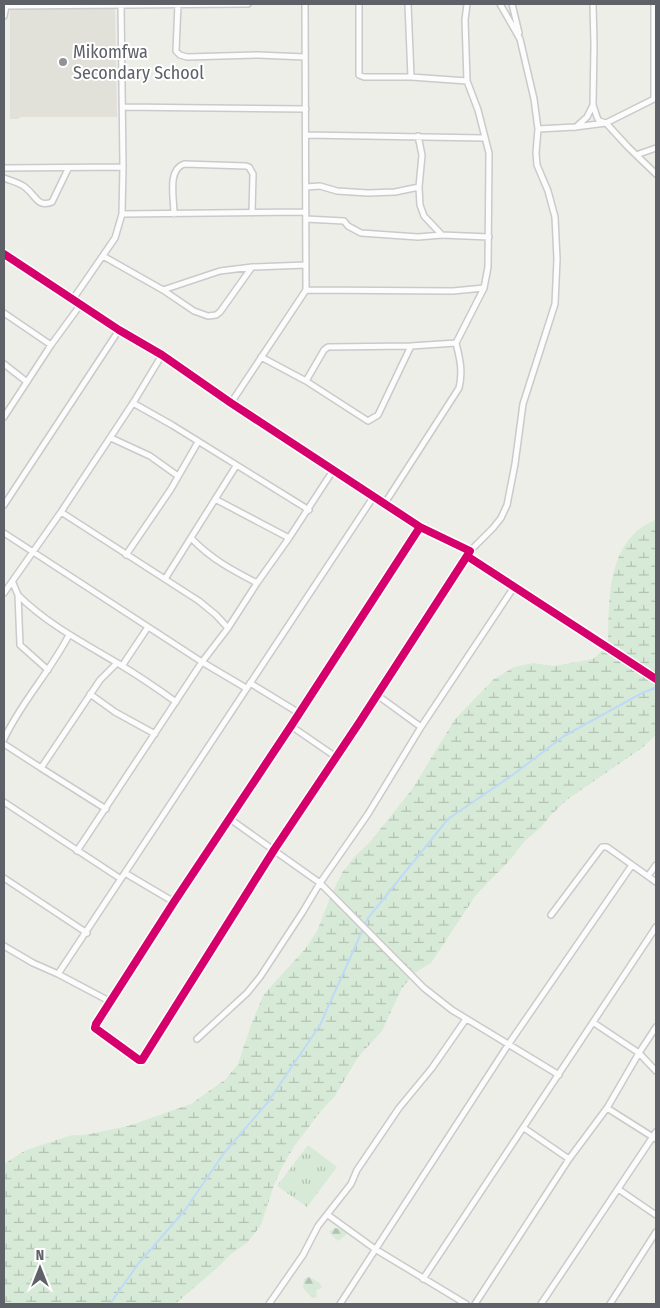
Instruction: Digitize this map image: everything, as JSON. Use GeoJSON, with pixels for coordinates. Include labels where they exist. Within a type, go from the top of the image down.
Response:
{"type":"FeatureCollection","features":[{"type":"Feature","properties":{"kind":"street"},"geometry":{"type":"LineString","coordinates":[[178,4],[176,51],[180,55],[186,57],[258,55],[305,57]]}},
{"type":"Feature","properties":{"kind":"street"},"geometry":{"type":"LineString","coordinates":[[4,16],[5,6],[248,4]]}},
{"type":"Feature","properties":{"kind":"street"},"geometry":{"type":"LineString","coordinates":[[231,403],[306,290],[305,4]]}},
{"type":"Feature","properties":{"kind":"street"},"geometry":{"type":"LineString","coordinates":[[359,4],[359,75],[364,77],[412,77],[467,81]]}},
{"type":"Feature","properties":{"kind":"street"},"geometry":{"type":"LineString","coordinates":[[408,4],[412,77]]}},
{"type":"Feature","properties":{"kind":"street"},"geometry":{"type":"LineString","coordinates":[[385,503],[459,388],[462,375],[456,343],[484,288],[488,268],[489,153],[478,110],[467,81],[465,20],[467,4]]}},
{"type":"Feature","properties":{"kind":"street"},"geometry":{"type":"LineString","coordinates":[[500,4],[520,39]]}},
{"type":"Feature","properties":{"kind":"street"},"geometry":{"type":"LineString","coordinates":[[420,527],[96,1024],[96,1028],[139,1060],[142,1060],[274,850],[470,550],[493,528],[501,518],[507,505],[523,404],[555,304],[557,259],[556,224],[548,191],[537,165],[538,129],[534,99],[512,4]]}},
{"type":"Feature","properties":{"kind":"street"},"geometry":{"type":"LineString","coordinates":[[593,4],[593,105],[599,121],[606,123],[656,174]]}},
{"type":"Feature","properties":{"kind":"street"},"geometry":{"type":"LineString","coordinates":[[538,129],[606,123],[655,99],[654,4]]}},
{"type":"Feature","properties":{"kind":"street"},"geometry":{"type":"LineString","coordinates":[[73,300],[114,238],[122,214],[121,5]]}},
{"type":"Feature","properties":{"kind":"street"},"geometry":{"type":"LineString","coordinates":[[575,127],[586,118],[593,105]]}},
{"type":"Feature","properties":{"kind":"street"},"geometry":{"type":"LineString","coordinates":[[122,107],[306,109]]}},
{"type":"Feature","properties":{"kind":"street"},"geometry":{"type":"LineString","coordinates":[[306,135],[484,138]]}},
{"type":"Feature","properties":{"kind":"street"},"geometry":{"type":"LineString","coordinates":[[418,136],[422,155],[418,187],[420,205],[424,216],[442,235]]}},
{"type":"Feature","properties":{"kind":"street"},"geometry":{"type":"LineString","coordinates":[[636,155],[656,148]]}},
{"type":"Feature","properties":{"kind":"street"},"geometry":{"type":"LineString","coordinates":[[174,214],[174,176],[176,169],[184,164],[249,167],[253,174],[252,213]]}},
{"type":"Feature","properties":{"kind":"street"},"geometry":{"type":"LineString","coordinates":[[4,168],[68,169],[123,167]]}},
{"type":"Feature","properties":{"kind":"street"},"geometry":{"type":"LineString","coordinates":[[4,178],[26,187],[40,204],[46,205],[52,202],[68,169]]}},
{"type":"Feature","properties":{"kind":"street"},"geometry":{"type":"LineString","coordinates":[[306,187],[320,186],[337,191],[368,194],[395,192],[418,187]]}},
{"type":"Feature","properties":{"kind":"street"},"geometry":{"type":"LineString","coordinates":[[122,214],[306,212]]}},
{"type":"Feature","properties":{"kind":"street"},"geometry":{"type":"LineString","coordinates":[[306,219],[344,221],[348,226],[361,233],[418,237],[442,235],[489,237]]}},
{"type":"Feature","properties":{"kind":"street"},"geometry":{"type":"LineString","coordinates":[[4,254],[119,330],[162,355],[231,403],[420,527],[470,550]]}},
{"type":"Feature","properties":{"kind":"street"},"geometry":{"type":"LineString","coordinates":[[103,256],[163,290],[194,311],[208,316],[216,315],[220,312],[252,267]]}},
{"type":"Feature","properties":{"kind":"street"},"geometry":{"type":"LineString","coordinates":[[163,290],[220,271],[252,267],[306,265]]}},
{"type":"Feature","properties":{"kind":"street"},"geometry":{"type":"LineString","coordinates":[[306,290],[453,291],[484,288]]}},
{"type":"Feature","properties":{"kind":"street"},"geometry":{"type":"LineString","coordinates":[[4,417],[50,345],[81,304]]}},
{"type":"Feature","properties":{"kind":"street"},"geometry":{"type":"LineString","coordinates":[[4,313],[50,345]]}},
{"type":"Feature","properties":{"kind":"street"},"geometry":{"type":"LineString","coordinates":[[4,505],[119,330]]}},
{"type":"Feature","properties":{"kind":"street"},"geometry":{"type":"LineString","coordinates":[[306,381],[324,350],[328,347],[411,346],[456,343]]}},
{"type":"Feature","properties":{"kind":"street"},"geometry":{"type":"LineString","coordinates":[[261,357],[306,381],[364,419],[371,420],[378,415],[411,346]]}},
{"type":"Feature","properties":{"kind":"street"},"geometry":{"type":"LineString","coordinates":[[4,593],[34,553],[111,438],[162,355]]}},
{"type":"Feature","properties":{"kind":"street"},"geometry":{"type":"LineString","coordinates":[[4,364],[27,382]]}},
{"type":"Feature","properties":{"kind":"street"},"geometry":{"type":"LineString","coordinates":[[133,403],[172,425],[308,510]]}},
{"type":"Feature","properties":{"kind":"street"},"geometry":{"type":"LineString","coordinates":[[111,438],[150,456],[178,476]]}},
{"type":"Feature","properties":{"kind":"street"},"geometry":{"type":"LineString","coordinates":[[126,555],[198,442]]}},
{"type":"Feature","properties":{"kind":"street"},"geometry":{"type":"LineString","coordinates":[[165,579],[236,466]]}},
{"type":"Feature","properties":{"kind":"street"},"geometry":{"type":"LineString","coordinates":[[77,851],[202,662],[228,628],[334,470]]}},
{"type":"Feature","properties":{"kind":"street"},"geometry":{"type":"LineString","coordinates":[[58,974],[374,496]]}},
{"type":"Feature","properties":{"kind":"street"},"geometry":{"type":"LineString","coordinates":[[215,499],[289,538]]}},
{"type":"Feature","properties":{"kind":"street"},"geometry":{"type":"LineString","coordinates":[[61,512],[211,610],[228,628]]}},
{"type":"Feature","properties":{"kind":"street"},"geometry":{"type":"LineString","coordinates":[[4,533],[202,662],[299,713]]}},
{"type":"Feature","properties":{"kind":"street"},"geometry":{"type":"LineString","coordinates":[[191,538],[223,565],[257,583]]}},
{"type":"Feature","properties":{"kind":"street"},"geometry":{"type":"LineString","coordinates":[[467,556],[656,679]]}},
{"type":"Feature","properties":{"kind":"street"},"geometry":{"type":"LineString","coordinates":[[12,583],[18,596],[20,645],[48,670]]}},
{"type":"Feature","properties":{"kind":"street"},"geometry":{"type":"LineString","coordinates":[[197,1039],[248,993],[282,945],[320,883],[368,814],[421,727],[514,587]]}},
{"type":"Feature","properties":{"kind":"street"},"geometry":{"type":"LineString","coordinates":[[18,596],[37,613],[69,635],[120,665],[176,702]]}},
{"type":"Feature","properties":{"kind":"street"},"geometry":{"type":"LineString","coordinates":[[41,768],[100,680],[120,665],[148,627]]}},
{"type":"Feature","properties":{"kind":"street"},"geometry":{"type":"LineString","coordinates":[[4,739],[14,719],[48,670],[69,635]]}},
{"type":"Feature","properties":{"kind":"street"},"geometry":{"type":"LineString","coordinates":[[90,694],[115,712],[155,734]]}},
{"type":"Feature","properties":{"kind":"street"},"geometry":{"type":"LineString","coordinates":[[377,695],[421,727]]}},
{"type":"Feature","properties":{"kind":"street"},"geometry":{"type":"LineString","coordinates":[[291,726],[336,757]]}},
{"type":"Feature","properties":{"kind":"street"},"geometry":{"type":"LineString","coordinates":[[4,744],[106,809]]}},
{"type":"Feature","properties":{"kind":"street"},"geometry":{"type":"LineString","coordinates":[[4,802],[121,879]]}},
{"type":"Feature","properties":{"kind":"street"},"geometry":{"type":"LineString","coordinates":[[230,819],[320,883],[424,988],[452,1010],[559,1074]]}},
{"type":"Feature","properties":{"kind":"street"},"geometry":{"type":"LineString","coordinates":[[551,915],[602,847],[607,847],[656,882]]}},
{"type":"Feature","properties":{"kind":"street"},"geometry":{"type":"LineString","coordinates":[[343,1303],[508,1045],[632,865]]}},
{"type":"Feature","properties":{"kind":"street"},"geometry":{"type":"LineString","coordinates":[[648,876],[656,865]]}},
{"type":"Feature","properties":{"kind":"street"},"geometry":{"type":"LineString","coordinates":[[125,874],[174,902]]}},
{"type":"Feature","properties":{"kind":"street"},"geometry":{"type":"LineString","coordinates":[[4,878],[86,933]]}},
{"type":"Feature","properties":{"kind":"street"},"geometry":{"type":"LineString","coordinates":[[423,1279],[656,927]]}},
{"type":"Feature","properties":{"kind":"street"},"geometry":{"type":"LineString","coordinates":[[4,946],[33,963],[111,1002]]}},
{"type":"Feature","properties":{"kind":"street"},"geometry":{"type":"LineString","coordinates":[[269,1304],[303,1255],[318,1226],[352,1184],[357,1170],[399,1108],[432,1068],[466,1019]]}},
{"type":"Feature","properties":{"kind":"street"},"geometry":{"type":"LineString","coordinates":[[594,1023],[639,1053],[656,1071]]}},
{"type":"Feature","properties":{"kind":"street"},"geometry":{"type":"LineString","coordinates":[[476,1304],[569,1159],[607,1108],[656,1027]]}},
{"type":"Feature","properties":{"kind":"street"},"geometry":{"type":"LineString","coordinates":[[540,1304],[655,1136],[607,1108]]}},
{"type":"Feature","properties":{"kind":"street"},"geometry":{"type":"LineString","coordinates":[[524,1128],[569,1159]]}},
{"type":"Feature","properties":{"kind":"street"},"geometry":{"type":"LineString","coordinates":[[618,1189],[656,1215]]}},
{"type":"Feature","properties":{"kind":"street"},"geometry":{"type":"LineString","coordinates":[[328,1215],[376,1249],[466,1304]]}},
{"type":"Feature","properties":{"kind":"street"},"geometry":{"type":"LineString","coordinates":[[610,1304],[656,1232]]}},
{"type":"Feature","properties":{"kind":"shaded area","name":"Mikomfwa Secondary School"},"geometry":{"type":"Polygon","coordinates":[[[115,7],[117,117],[20,117],[19,119],[10,119],[10,8],[115,7]]]}},
{"type":"Feature","properties":{"kind":"green space"},"geometry":{"type":"Polygon","coordinates":[[[656,519],[656,735],[642,748],[568,799],[524,842],[509,861],[476,895],[431,963],[413,974],[401,990],[382,1031],[358,1057],[335,1096],[320,1112],[293,1148],[274,1185],[261,1225],[248,1242],[231,1254],[175,1304],[4,1304],[4,1164],[26,1150],[69,1136],[128,1126],[191,1104],[226,1079],[238,1064],[264,994],[306,948],[317,931],[342,873],[355,856],[370,842],[413,788],[455,719],[494,679],[514,667],[533,663],[554,666],[593,659],[608,645],[612,583],[620,553],[628,540],[639,529],[656,519]]]}},
{"type":"Feature","properties":{"kind":"green space"},"geometry":{"type":"Polygon","coordinates":[[[308,1145],[337,1167],[307,1207],[277,1186],[308,1145]]]}},
{"type":"Feature","properties":{"kind":"green space"},"geometry":{"type":"Polygon","coordinates":[[[334,1228],[342,1229],[346,1232],[345,1236],[338,1241],[329,1232],[334,1228]]]}},
{"type":"Feature","properties":{"kind":"green space"},"geometry":{"type":"Polygon","coordinates":[[[309,1277],[320,1283],[322,1288],[316,1290],[317,1297],[312,1298],[303,1288],[304,1279],[309,1277]]]}},
{"type":"Feature","properties":{"kind":"waterway"},"geometry":{"type":"LineString","coordinates":[[110,1304],[138,1264],[185,1210],[224,1153],[268,1102],[320,1025],[368,918],[448,819],[514,774],[564,736],[644,692],[656,688]]}},
{"type":"Feature","properties":{"kind":"cycle path"},"geometry":{"type":"LineString","coordinates":[[4,254],[119,330],[162,355],[231,403],[420,527],[470,551],[467,556],[656,679]]}},
{"type":"Feature","properties":{"kind":"cycle path"},"geometry":{"type":"LineString","coordinates":[[420,527],[96,1024],[95,1028],[139,1060],[142,1060],[274,850],[467,556]]}},
{"type":"Feature","properties":{"kind":"place","name":"Mikomfwa Secondary School"},"geometry":{"type":"Point","coordinates":[63,62]}}]}
